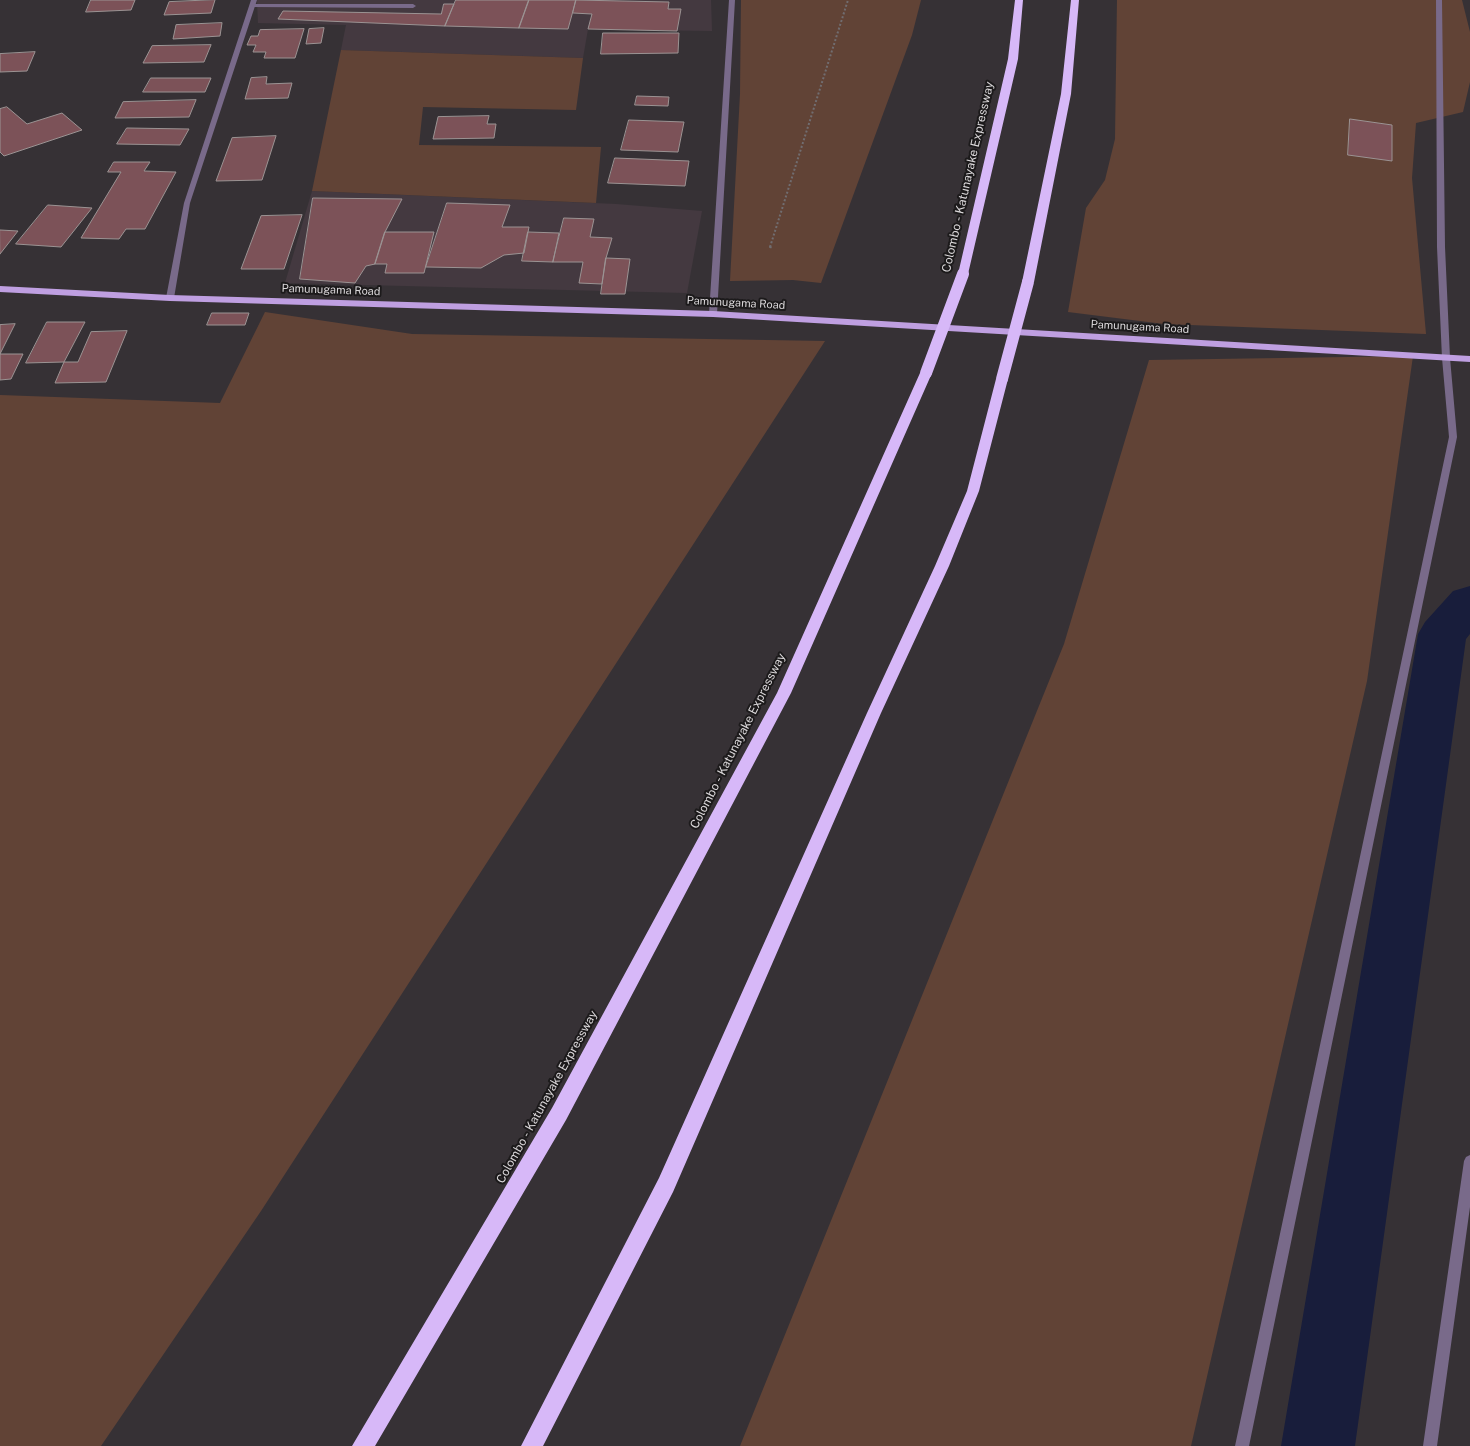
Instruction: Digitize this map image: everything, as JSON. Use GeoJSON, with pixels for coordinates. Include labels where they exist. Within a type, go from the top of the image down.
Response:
{"type":"FeatureCollection","features":[{"type":"Feature","properties":{"kind":"highway","name":"Colombo - Katunayake Expressway"},"geometry":{"type":"LineString","coordinates":[[363,1446],[559,1114],[784,692],[926,373],[963,274],[1012,59],[1019,0]]}},
{"type":"Feature","properties":{"kind":"highway"},"geometry":{"type":"LineString","coordinates":[[532,1446],[666,1185],[874,713],[942,566],[973,491],[1028,282],[1066,94],[1075,0]]}},
{"type":"Feature","properties":{"kind":"main road","name":"Pamunugama Road"},"geometry":{"type":"LineString","coordinates":[[0,289],[170,298],[713,314],[1470,359]]}},
{"type":"Feature","properties":{"kind":"street"},"geometry":{"type":"LineString","coordinates":[[713,314],[732,0]]}},
{"type":"Feature","properties":{"kind":"street"},"geometry":{"type":"LineString","coordinates":[[1242,1446],[1326,1035],[1453,437],[1446,358],[1441,247],[1439,0]]}},
{"type":"Feature","properties":{"kind":"street"},"geometry":{"type":"LineString","coordinates":[[170,298],[187,203],[253,3],[413,6]]}},
{"type":"Feature","properties":{"kind":"street"},"geometry":{"type":"LineString","coordinates":[[1430,1446],[1470,1161]]}},
{"type":"Feature","properties":{"kind":"path"},"geometry":{"type":"LineString","coordinates":[[770,248],[848,0]]}},
{"type":"Feature","properties":{"kind":"shaded area"},"geometry":{"type":"Polygon","coordinates":[[[257,0],[711,0],[712,31],[588,29],[583,58],[341,50],[346,25],[258,23],[257,0]]]}},
{"type":"Feature","properties":{"kind":"shaded area"},"geometry":{"type":"Polygon","coordinates":[[[741,0],[921,0],[912,35],[821,283],[793,280],[730,281],[740,94],[741,0]]]}},
{"type":"Feature","properties":{"kind":"shaded area"},"geometry":{"type":"Polygon","coordinates":[[[1117,0],[1462,0],[1470,32],[1470,82],[1463,112],[1416,123],[1412,178],[1426,334],[1164,324],[1068,312],[1086,208],[1105,180],[1115,139],[1117,0]]]}},
{"type":"Feature","properties":{"kind":"shaded area"},"geometry":{"type":"Polygon","coordinates":[[[341,50],[583,58],[576,110],[423,107],[419,145],[601,147],[596,203],[312,191],[341,50]]]}},
{"type":"Feature","properties":{"kind":"shaded area"},"geometry":{"type":"Polygon","coordinates":[[[312,191],[616,204],[702,211],[687,293],[285,283],[312,191]]]}},
{"type":"Feature","properties":{"kind":"shaded area"},"geometry":{"type":"Polygon","coordinates":[[[265,312],[412,334],[825,341],[261,1211],[101,1446],[0,1446],[0,395],[220,403],[265,312]]]}},
{"type":"Feature","properties":{"kind":"shaded area"},"geometry":{"type":"Polygon","coordinates":[[[1413,356],[1367,681],[1191,1446],[740,1446],[1064,644],[1149,360],[1413,356]]]}},
{"type":"Feature","properties":{"kind":"building"},"geometry":{"type":"Polygon","coordinates":[[[91,0],[135,0],[131,10],[86,12],[91,0]]]}},
{"type":"Feature","properties":{"kind":"building"},"geometry":{"type":"Polygon","coordinates":[[[215,0],[211,13],[164,15],[169,2],[215,0]]]}},
{"type":"Feature","properties":{"kind":"building"},"geometry":{"type":"Polygon","coordinates":[[[456,0],[529,0],[519,28],[445,26],[456,0]]]}},
{"type":"Feature","properties":{"kind":"building"},"geometry":{"type":"Polygon","coordinates":[[[529,0],[576,0],[568,29],[519,28],[529,0]]]}},
{"type":"Feature","properties":{"kind":"building"},"geometry":{"type":"Polygon","coordinates":[[[576,0],[669,2],[668,9],[681,9],[677,31],[588,29],[592,14],[573,13],[576,0]]]}},
{"type":"Feature","properties":{"kind":"building"},"geometry":{"type":"Polygon","coordinates":[[[444,4],[454,4],[445,26],[278,19],[283,11],[441,14],[444,4]]]}},
{"type":"Feature","properties":{"kind":"building"},"geometry":{"type":"Polygon","coordinates":[[[222,23],[220,36],[173,39],[176,25],[222,23]]]}},
{"type":"Feature","properties":{"kind":"building"},"geometry":{"type":"Polygon","coordinates":[[[324,28],[321,43],[306,44],[309,29],[324,28]]]}},
{"type":"Feature","properties":{"kind":"building"},"geometry":{"type":"Polygon","coordinates":[[[304,29],[295,58],[264,58],[266,52],[253,52],[256,45],[247,45],[251,36],[258,36],[260,30],[304,29]]]}},
{"type":"Feature","properties":{"kind":"building"},"geometry":{"type":"Polygon","coordinates":[[[603,33],[679,33],[678,53],[601,54],[603,33]]]}},
{"type":"Feature","properties":{"kind":"building"},"geometry":{"type":"Polygon","coordinates":[[[211,45],[204,62],[143,63],[152,46],[211,45]]]}},
{"type":"Feature","properties":{"kind":"building"},"geometry":{"type":"Polygon","coordinates":[[[35,52],[27,71],[0,72],[0,54],[35,52]]]}},
{"type":"Feature","properties":{"kind":"building"},"geometry":{"type":"Polygon","coordinates":[[[267,77],[266,84],[292,83],[288,98],[245,99],[251,78],[267,77]]]}},
{"type":"Feature","properties":{"kind":"building"},"geometry":{"type":"Polygon","coordinates":[[[151,78],[211,78],[205,92],[143,92],[151,78]]]}},
{"type":"Feature","properties":{"kind":"building"},"geometry":{"type":"Polygon","coordinates":[[[637,96],[669,97],[668,106],[635,105],[637,96]]]}},
{"type":"Feature","properties":{"kind":"building"},"geometry":{"type":"Polygon","coordinates":[[[196,100],[189,117],[115,118],[123,102],[196,100]]]}},
{"type":"Feature","properties":{"kind":"building"},"geometry":{"type":"Polygon","coordinates":[[[7,107],[27,124],[62,113],[82,130],[4,156],[0,152],[0,109],[7,107]]]}},
{"type":"Feature","properties":{"kind":"building"},"geometry":{"type":"Polygon","coordinates":[[[489,116],[487,124],[496,124],[494,138],[433,139],[438,117],[489,116]]]}},
{"type":"Feature","properties":{"kind":"building"},"geometry":{"type":"Polygon","coordinates":[[[1350,119],[1392,125],[1392,161],[1348,155],[1350,119]]]}},
{"type":"Feature","properties":{"kind":"building"},"geometry":{"type":"Polygon","coordinates":[[[629,120],[684,122],[678,152],[621,150],[629,120]]]}},
{"type":"Feature","properties":{"kind":"building"},"geometry":{"type":"Polygon","coordinates":[[[127,128],[189,129],[180,145],[117,144],[127,128]]]}},
{"type":"Feature","properties":{"kind":"building"},"geometry":{"type":"Polygon","coordinates":[[[276,136],[262,180],[216,181],[232,138],[276,136]]]}},
{"type":"Feature","properties":{"kind":"building"},"geometry":{"type":"Polygon","coordinates":[[[615,158],[689,161],[685,186],[608,183],[615,158]]]}},
{"type":"Feature","properties":{"kind":"building"},"geometry":{"type":"Polygon","coordinates":[[[114,162],[150,162],[144,171],[176,172],[145,229],[126,229],[119,239],[81,238],[121,172],[108,172],[114,162]]]}},
{"type":"Feature","properties":{"kind":"building"},"geometry":{"type":"Polygon","coordinates":[[[313,198],[402,199],[385,232],[375,264],[366,266],[355,283],[300,279],[313,198]]]}},
{"type":"Feature","properties":{"kind":"building"},"geometry":{"type":"Polygon","coordinates":[[[447,203],[510,205],[502,227],[529,227],[524,253],[504,255],[481,268],[426,267],[447,203]]]}},
{"type":"Feature","properties":{"kind":"building"},"geometry":{"type":"Polygon","coordinates":[[[48,205],[92,208],[61,247],[16,244],[48,205]]]}},
{"type":"Feature","properties":{"kind":"building"},"geometry":{"type":"Polygon","coordinates":[[[302,215],[284,269],[241,269],[261,216],[302,215]]]}},
{"type":"Feature","properties":{"kind":"building"},"geometry":{"type":"Polygon","coordinates":[[[564,218],[594,219],[590,237],[612,238],[606,258],[602,284],[579,283],[583,262],[553,262],[564,218]]]}},
{"type":"Feature","properties":{"kind":"building"},"geometry":{"type":"Polygon","coordinates":[[[0,230],[18,231],[0,254],[0,230]]]}},
{"type":"Feature","properties":{"kind":"building"},"geometry":{"type":"Polygon","coordinates":[[[385,232],[434,232],[424,273],[385,273],[387,264],[375,264],[385,232]]]}},
{"type":"Feature","properties":{"kind":"building"},"geometry":{"type":"Polygon","coordinates":[[[528,232],[559,233],[553,262],[522,261],[528,232]]]}},
{"type":"Feature","properties":{"kind":"building"},"geometry":{"type":"Polygon","coordinates":[[[606,258],[630,259],[625,294],[601,294],[606,258]]]}},
{"type":"Feature","properties":{"kind":"building"},"geometry":{"type":"Polygon","coordinates":[[[212,313],[249,313],[245,325],[207,325],[212,313]]]}},
{"type":"Feature","properties":{"kind":"building"},"geometry":{"type":"Polygon","coordinates":[[[47,322],[85,322],[64,362],[26,363],[47,322]]]}},
{"type":"Feature","properties":{"kind":"building"},"geometry":{"type":"Polygon","coordinates":[[[15,324],[0,354],[0,325],[15,324]]]}},
{"type":"Feature","properties":{"kind":"building"},"geometry":{"type":"Polygon","coordinates":[[[127,331],[106,382],[55,383],[64,362],[78,362],[91,332],[127,331]]]}},
{"type":"Feature","properties":{"kind":"building"},"geometry":{"type":"Polygon","coordinates":[[[0,354],[23,354],[11,379],[0,380],[0,354]]]}},
{"type":"Feature","properties":{"kind":"waterway"},"geometry":{"type":"LineString","coordinates":[[1318,1446],[1442,634],[1470,603]]}}]}
